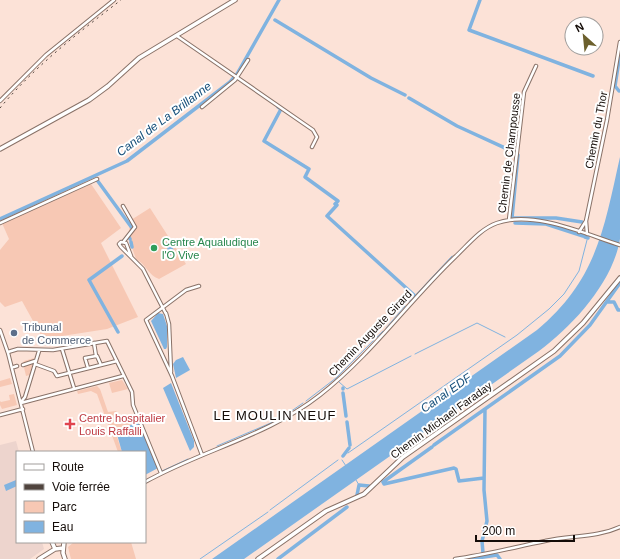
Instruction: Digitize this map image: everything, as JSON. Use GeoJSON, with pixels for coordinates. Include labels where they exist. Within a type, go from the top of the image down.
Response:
{"type":"FeatureCollection","features":[{"type":"Feature","properties":{"kind":"main road"},"geometry":{"type":"LineString","coordinates":[[0,148],[89,100],[108,86],[139,58],[235,0]]}},
{"type":"Feature","properties":{"kind":"main road","name":"Chemin Michael Faraday"},"geometry":{"type":"LineString","coordinates":[[258,559],[331,508],[364,494],[409,452],[554,351],[583,323],[620,278]]}},
{"type":"Feature","properties":{"kind":"main road"},"geometry":{"type":"LineString","coordinates":[[65,543],[63,553],[65,559]]}},
{"type":"Feature","properties":{"kind":"main road"},"geometry":{"type":"LineString","coordinates":[[48,552],[52,544],[56,550],[63,553]]}},
{"type":"Feature","properties":{"kind":"main road"},"geometry":{"type":"LineString","coordinates":[[39,559],[48,552],[63,548]]}},
{"type":"Feature","properties":{"kind":"street"},"geometry":{"type":"LineString","coordinates":[[0,101],[46,55],[114,0]]}},
{"type":"Feature","properties":{"kind":"street"},"geometry":{"type":"LineString","coordinates":[[177,36],[315,132],[317,138],[312,147]]}},
{"type":"Feature","properties":{"kind":"street","name":"Chemin du Thor"},"geometry":{"type":"LineString","coordinates":[[587,234],[586,221],[607,120],[620,42]]}},
{"type":"Feature","properties":{"kind":"street"},"geometry":{"type":"LineString","coordinates":[[202,107],[238,77],[248,60]]}},
{"type":"Feature","properties":{"kind":"street","name":"Chemin de Champousse"},"geometry":{"type":"LineString","coordinates":[[509,220],[524,92],[536,66]]}},
{"type":"Feature","properties":{"kind":"street"},"geometry":{"type":"LineString","coordinates":[[0,223],[97,179]]}},
{"type":"Feature","properties":{"kind":"street"},"geometry":{"type":"LineString","coordinates":[[123,206],[135,227],[120,245],[143,269],[166,314],[169,324],[172,376]]}},
{"type":"Feature","properties":{"kind":"street","name":"Chemin Auguste Girard"},"geometry":{"type":"LineString","coordinates":[[146,481],[202,455],[276,424],[292,415],[355,365],[438,273],[469,243],[493,225],[509,220],[545,221],[579,232]]}},
{"type":"Feature","properties":{"kind":"street","name":"Chemin du Thor"},"geometry":{"type":"LineString","coordinates":[[579,232],[586,221]]}},
{"type":"Feature","properties":{"kind":"street"},"geometry":{"type":"LineString","coordinates":[[579,232],[620,245]]}},
{"type":"Feature","properties":{"kind":"street"},"geometry":{"type":"LineString","coordinates":[[124,241],[127,244],[131,256]]}},
{"type":"Feature","properties":{"kind":"street"},"geometry":{"type":"LineString","coordinates":[[199,286],[186,290],[146,320],[172,376],[202,455]]}},
{"type":"Feature","properties":{"kind":"street"},"geometry":{"type":"LineString","coordinates":[[156,312],[162,310],[166,314]]}},
{"type":"Feature","properties":{"kind":"street"},"geometry":{"type":"LineString","coordinates":[[0,330],[8,352],[34,451]]}},
{"type":"Feature","properties":{"kind":"street"},"geometry":{"type":"LineString","coordinates":[[8,352],[18,349],[39,351],[62,349],[108,341],[123,376],[132,392],[133,405],[162,473]]}},
{"type":"Feature","properties":{"kind":"street"},"geometry":{"type":"LineString","coordinates":[[88,368],[86,358],[96,356],[94,343]]}},
{"type":"Feature","properties":{"kind":"street"},"geometry":{"type":"LineString","coordinates":[[62,349],[74,388]]}},
{"type":"Feature","properties":{"kind":"street"},"geometry":{"type":"LineString","coordinates":[[161,351],[164,354],[170,350]]}},
{"type":"Feature","properties":{"kind":"street"},"geometry":{"type":"LineString","coordinates":[[21,403],[25,397],[39,351]]}},
{"type":"Feature","properties":{"kind":"street"},"geometry":{"type":"LineString","coordinates":[[97,356],[101,365]]}},
{"type":"Feature","properties":{"kind":"street"},"geometry":{"type":"LineString","coordinates":[[23,365],[35,362],[54,371],[56,376],[117,361]]}},
{"type":"Feature","properties":{"kind":"street"},"geometry":{"type":"LineString","coordinates":[[21,403],[123,376]]}},
{"type":"Feature","properties":{"kind":"street"},"geometry":{"type":"LineString","coordinates":[[0,415],[22,409]]}},
{"type":"Feature","properties":{"kind":"street"},"geometry":{"type":"LineString","coordinates":[[455,559],[486,555],[548,540],[598,535],[620,527]]}},
{"type":"Feature","properties":{"kind":"shaded area"},"geometry":{"type":"Polygon","coordinates":[[[16,441],[19,451],[16,451],[16,543],[42,543],[44,549],[30,559],[0,559],[0,445],[16,441]]]}},
{"type":"Feature","properties":{"kind":"green space"},"geometry":{"type":"Polygon","coordinates":[[[91,184],[121,228],[101,243],[138,317],[107,329],[43,339],[22,301],[5,307],[0,302],[0,250],[9,239],[2,223],[91,184]]]}},
{"type":"Feature","properties":{"kind":"green space","name":"Centre Aqualudique l'O Vive"},"geometry":{"type":"Polygon","coordinates":[[[150,208],[186,264],[159,279],[152,275],[136,259],[128,236],[131,220],[150,208]]]}},
{"type":"Feature","properties":{"kind":"green space"},"geometry":{"type":"Polygon","coordinates":[[[34,358],[30,375],[26,376],[23,363],[24,361],[34,358]]]}},
{"type":"Feature","properties":{"kind":"green space"},"geometry":{"type":"Polygon","coordinates":[[[10,378],[12,384],[0,387],[0,381],[10,378]]]}},
{"type":"Feature","properties":{"kind":"green space"},"geometry":{"type":"Polygon","coordinates":[[[122,380],[128,389],[112,393],[109,383],[122,380]]]}},
{"type":"Feature","properties":{"kind":"green space"},"geometry":{"type":"Polygon","coordinates":[[[97,386],[100,389],[108,412],[116,411],[120,416],[119,418],[123,421],[135,418],[138,422],[115,431],[122,451],[118,451],[97,394],[91,391],[78,394],[77,391],[97,386]]]}},
{"type":"Feature","properties":{"kind":"green space"},"geometry":{"type":"Polygon","coordinates":[[[14,394],[17,405],[2,409],[0,401],[10,400],[9,395],[14,394]]]}},
{"type":"Feature","properties":{"kind":"green space"},"geometry":{"type":"Polygon","coordinates":[[[73,543],[131,543],[136,559],[71,559],[68,547],[73,543]]]}},
{"type":"Feature","properties":{"kind":"water","name":"Canal EDF"},"geometry":{"type":"Polygon","coordinates":[[[620,157],[620,239],[616,255],[609,271],[590,302],[565,329],[539,351],[244,559],[212,559],[537,330],[557,311],[573,292],[595,251],[603,230],[620,157]]]}},
{"type":"Feature","properties":{"kind":"water"},"geometry":{"type":"Polygon","coordinates":[[[169,242],[175,252],[169,256],[166,243],[169,242]]]}},
{"type":"Feature","properties":{"kind":"water"},"geometry":{"type":"Polygon","coordinates":[[[158,313],[163,314],[167,326],[166,349],[164,349],[151,321],[158,313]]]}},
{"type":"Feature","properties":{"kind":"water"},"geometry":{"type":"Polygon","coordinates":[[[183,357],[190,370],[176,378],[173,364],[176,360],[183,357]]]}},
{"type":"Feature","properties":{"kind":"water"},"geometry":{"type":"Polygon","coordinates":[[[171,383],[194,441],[194,447],[190,451],[163,388],[171,383]]]}},
{"type":"Feature","properties":{"kind":"water"},"geometry":{"type":"Polygon","coordinates":[[[138,422],[158,468],[146,474],[146,451],[122,451],[116,431],[138,422]]]}},
{"type":"Feature","properties":{"kind":"water"},"geometry":{"type":"Polygon","coordinates":[[[16,480],[16,486],[6,491],[4,485],[16,480]]]}},
{"type":"Feature","properties":{"kind":"waterway","name":"Canal de La Brillanne"},"geometry":{"type":"LineString","coordinates":[[0,219],[127,161],[230,82],[237,74],[279,0]]}},
{"type":"Feature","properties":{"kind":"waterway"},"geometry":{"type":"LineString","coordinates":[[480,0],[469,30],[593,76]]}},
{"type":"Feature","properties":{"kind":"waterway"},"geometry":{"type":"LineString","coordinates":[[275,20],[371,78],[405,95]]}},
{"type":"Feature","properties":{"kind":"waterway"},"geometry":{"type":"LineString","coordinates":[[619,91],[615,86],[620,54]]}},
{"type":"Feature","properties":{"kind":"waterway"},"geometry":{"type":"LineString","coordinates":[[409,98],[457,126],[516,153]]}},
{"type":"Feature","properties":{"kind":"waterway"},"geometry":{"type":"LineString","coordinates":[[278,107],[281,109],[264,141],[309,169],[305,177],[338,201],[335,204]]}},
{"type":"Feature","properties":{"kind":"waterway"},"geometry":{"type":"LineString","coordinates":[[518,155],[512,218],[556,218],[582,222]]}},
{"type":"Feature","properties":{"kind":"waterway","name":"Canal de La Brillanne"},"geometry":{"type":"LineString","coordinates":[[97,180],[132,228]]}},
{"type":"Feature","properties":{"kind":"waterway"},"geometry":{"type":"LineString","coordinates":[[337,205],[327,216],[414,295]]}},
{"type":"Feature","properties":{"kind":"waterway"},"geometry":{"type":"LineString","coordinates":[[515,223],[546,224],[583,236]]}},
{"type":"Feature","properties":{"kind":"waterway"},"geometry":{"type":"LineString","coordinates":[[348,453],[517,335],[549,309],[564,294],[579,271],[587,240]]}},
{"type":"Feature","properties":{"kind":"waterway","name":"Canal de La Brillanne"},"geometry":{"type":"LineString","coordinates":[[131,242],[132,247]]}},
{"type":"Feature","properties":{"kind":"waterway","name":"Canal de La Brillanne"},"geometry":{"type":"LineString","coordinates":[[118,332],[89,280],[122,256]]}},
{"type":"Feature","properties":{"kind":"waterway"},"geometry":{"type":"LineString","coordinates":[[409,302],[452,256]]}},
{"type":"Feature","properties":{"kind":"waterway"},"geometry":{"type":"LineString","coordinates":[[485,409],[560,356],[590,325],[620,283]]}},
{"type":"Feature","properties":{"kind":"waterway"},"geometry":{"type":"LineString","coordinates":[[607,302],[614,302],[618,310],[620,310]]}},
{"type":"Feature","properties":{"kind":"waterway"},"geometry":{"type":"LineString","coordinates":[[386,328],[405,306]]}},
{"type":"Feature","properties":{"kind":"waterway"},"geometry":{"type":"LineString","coordinates":[[415,354],[477,323],[505,337]]}},
{"type":"Feature","properties":{"kind":"waterway"},"geometry":{"type":"LineString","coordinates":[[306,401],[336,378],[383,331]]}},
{"type":"Feature","properties":{"kind":"waterway"},"geometry":{"type":"LineString","coordinates":[[339,382],[347,389],[411,356]]}},
{"type":"Feature","properties":{"kind":"waterway"},"geometry":{"type":"LineString","coordinates":[[343,393],[346,416]]}},
{"type":"Feature","properties":{"kind":"waterway"},"geometry":{"type":"LineString","coordinates":[[217,446],[280,419],[303,403]]}},
{"type":"Feature","properties":{"kind":"waterway"},"geometry":{"type":"LineString","coordinates":[[434,445],[485,409],[484,490],[487,521],[482,541],[483,553]]}},
{"type":"Feature","properties":{"kind":"waterway"},"geometry":{"type":"LineString","coordinates":[[347,422],[350,445]]}},
{"type":"Feature","properties":{"kind":"waterway"},"geometry":{"type":"LineString","coordinates":[[383,482],[432,447]]}},
{"type":"Feature","properties":{"kind":"waterway"},"geometry":{"type":"LineString","coordinates":[[343,456],[349,448]]}},
{"type":"Feature","properties":{"kind":"waterway"},"geometry":{"type":"LineString","coordinates":[[162,471],[188,459]]}},
{"type":"Feature","properties":{"kind":"waterway"},"geometry":{"type":"LineString","coordinates":[[270,510],[338,460]]}},
{"type":"Feature","properties":{"kind":"waterway"},"geometry":{"type":"LineString","coordinates":[[342,460],[346,466]]}},
{"type":"Feature","properties":{"kind":"waterway"},"geometry":{"type":"LineString","coordinates":[[383,482],[384,484],[454,468],[456,469],[459,481],[484,478]]}},
{"type":"Feature","properties":{"kind":"waterway"},"geometry":{"type":"LineString","coordinates":[[356,480],[359,485]]}},
{"type":"Feature","properties":{"kind":"waterway"},"geometry":{"type":"LineString","coordinates":[[357,495],[359,485],[369,486]]}},
{"type":"Feature","properties":{"kind":"waterway"},"geometry":{"type":"LineString","coordinates":[[278,559],[347,507]]}},
{"type":"Feature","properties":{"kind":"waterway"},"geometry":{"type":"LineString","coordinates":[[200,559],[268,512]]}},
{"type":"Feature","properties":{"kind":"waterway"},"geometry":{"type":"LineString","coordinates":[[471,559],[497,555],[500,559]]}},
{"type":"Feature","properties":{"kind":"railway"},"geometry":{"type":"LineString","coordinates":[[0,108],[42,64],[121,0]]}},
{"type":"Feature","properties":{"kind":"place","name":"Centre Aqualudique l'O Vive"},"geometry":{"type":"Point","coordinates":[154,248]}},
{"type":"Feature","properties":{"kind":"place","name":"Tribunal de Commerce"},"geometry":{"type":"Point","coordinates":[14,333]}},
{"type":"Feature","properties":{"kind":"place","name":"Centre hospitalier Louis Raffalli"},"geometry":{"type":"Point","coordinates":[70,424]}},
{"type":"Feature","properties":{"kind":"district","name":"LE MOULIN NEUF"},"geometry":{"type":"Point","coordinates":[275,415]}}]}
